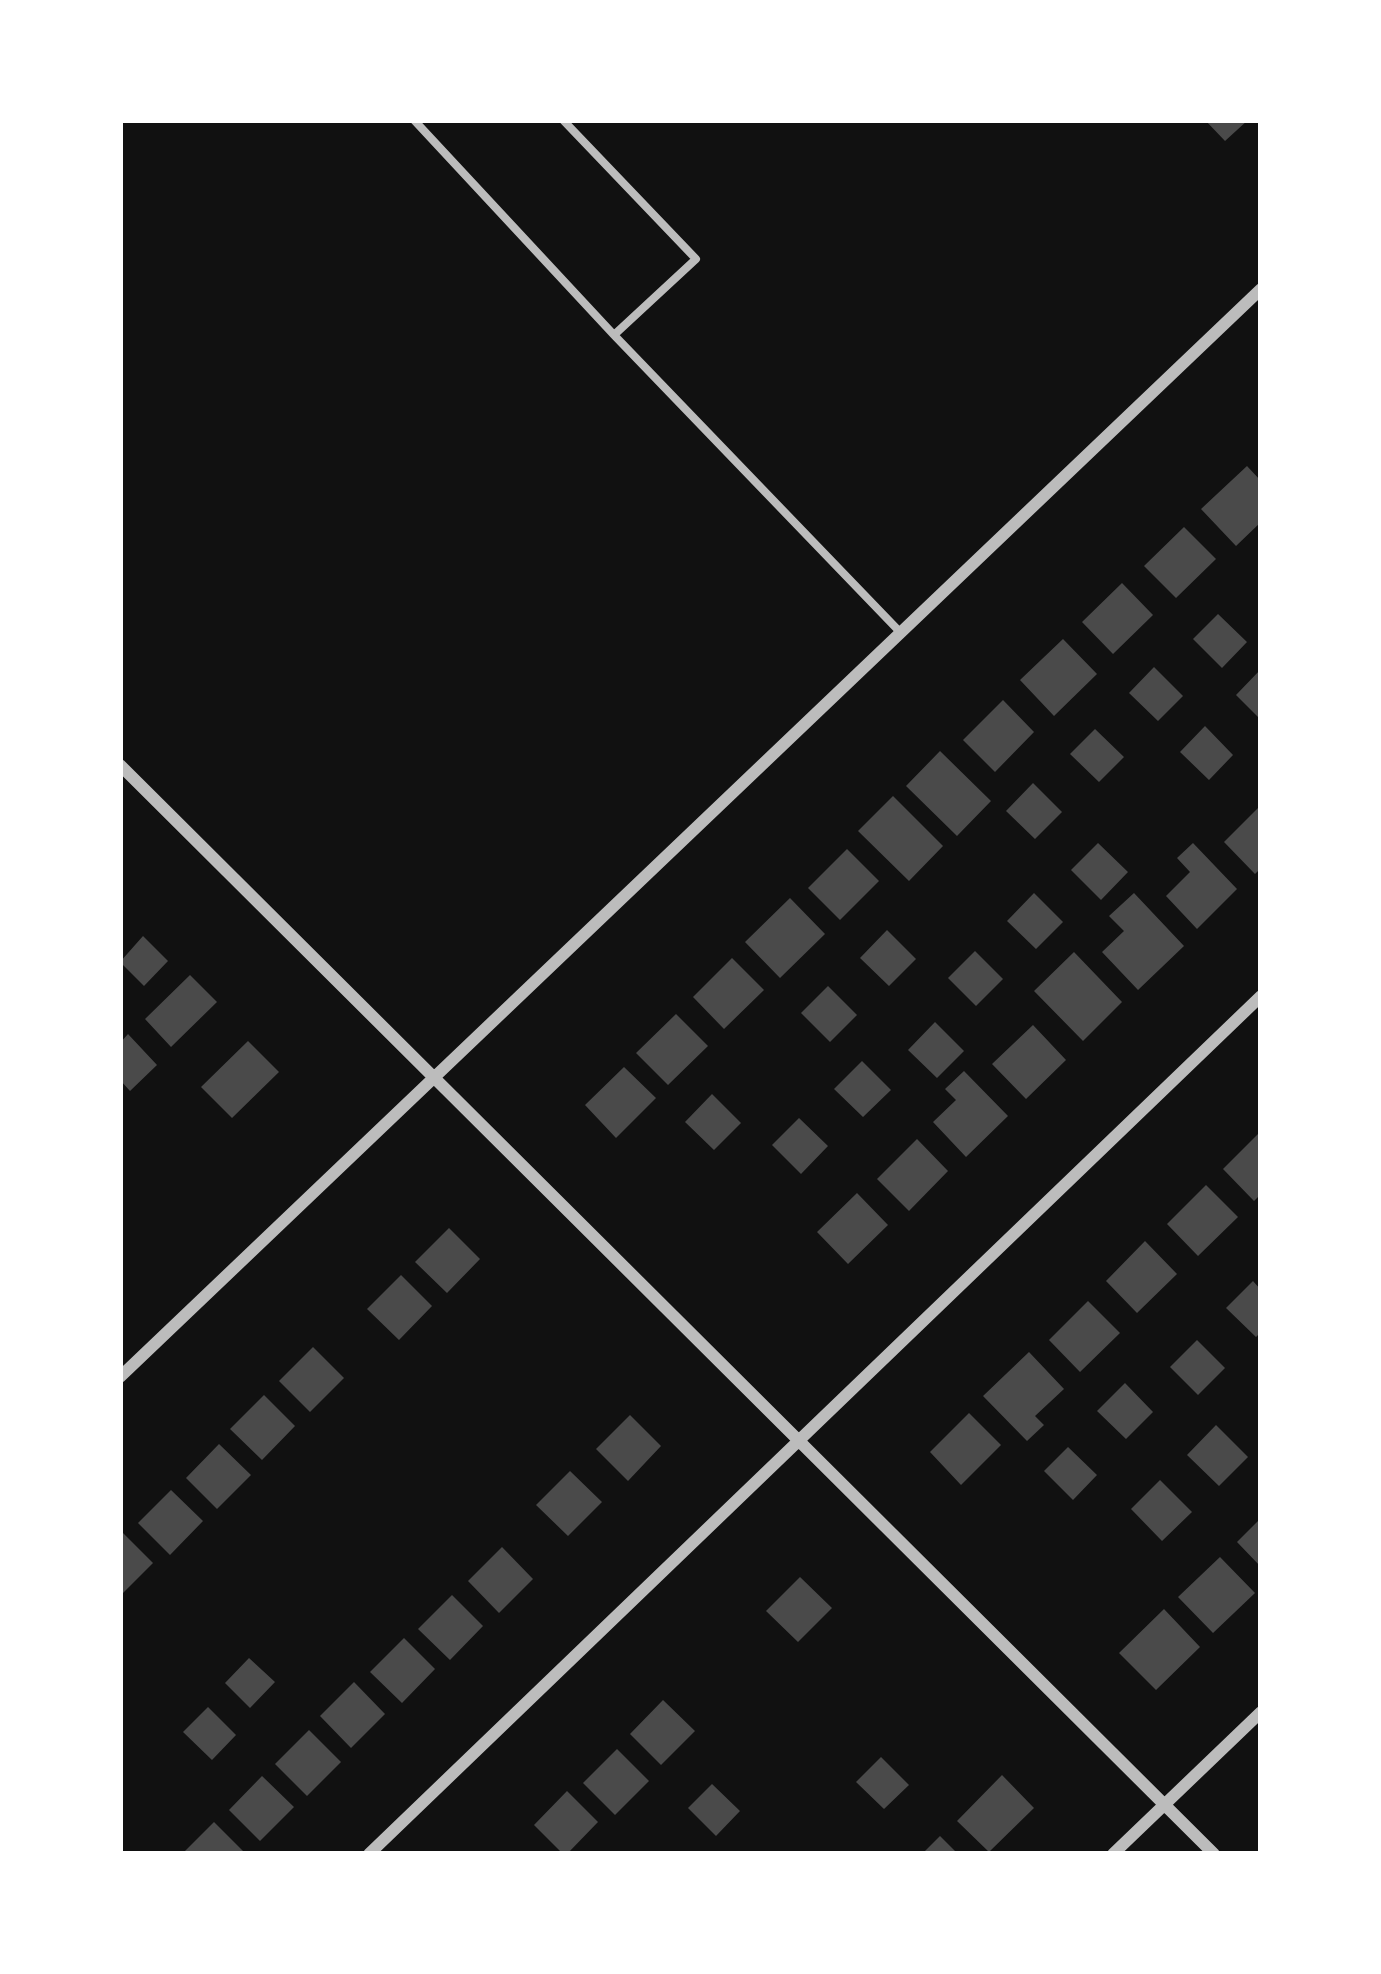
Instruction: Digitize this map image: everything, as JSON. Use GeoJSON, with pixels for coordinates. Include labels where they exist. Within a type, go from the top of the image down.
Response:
{"type":"FeatureCollection","features":[{"type":"Feature","properties":{"kind":"street"},"geometry":{"type":"LineString","coordinates":[[120,1377],[1261,289]]}},
{"type":"Feature","properties":{"kind":"street"},"geometry":{"type":"LineString","coordinates":[[120,765],[1214,1854]]}},
{"type":"Feature","properties":{"kind":"street"},"geometry":{"type":"LineString","coordinates":[[369,1854],[1261,996]]}},
{"type":"Feature","properties":{"kind":"street"},"geometry":{"type":"LineString","coordinates":[[1113,1854],[1261,1712]]}},
{"type":"Feature","properties":{"kind":"lane"},"geometry":{"type":"LineString","coordinates":[[414,120],[901,633]]}},
{"type":"Feature","properties":{"kind":"lane"},"geometry":{"type":"LineString","coordinates":[[563,120],[696,259],[614,335]]}},
{"type":"Feature","properties":{"kind":"building"},"geometry":{"type":"Polygon","coordinates":[[[1205,120],[1248,120],[1225,141],[1205,120]]]}},
{"type":"Feature","properties":{"kind":"building"},"geometry":{"type":"Polygon","coordinates":[[[1247,466],[1261,481],[1261,522],[1236,546],[1201,509],[1247,466]]]}},
{"type":"Feature","properties":{"kind":"building"},"geometry":{"type":"Polygon","coordinates":[[[1184,527],[1216,559],[1176,598],[1144,566],[1184,527]]]}},
{"type":"Feature","properties":{"kind":"building"},"geometry":{"type":"Polygon","coordinates":[[[1122,583],[1153,615],[1113,654],[1082,622],[1122,583]]]}},
{"type":"Feature","properties":{"kind":"building"},"geometry":{"type":"Polygon","coordinates":[[[1218,614],[1247,642],[1222,668],[1193,639],[1218,614]]]}},
{"type":"Feature","properties":{"kind":"building"},"geometry":{"type":"Polygon","coordinates":[[[1063,639],[1097,674],[1054,716],[1020,680],[1063,639]]]}},
{"type":"Feature","properties":{"kind":"building"},"geometry":{"type":"Polygon","coordinates":[[[1154,667],[1183,696],[1158,721],[1129,693],[1154,667]]]}},
{"type":"Feature","properties":{"kind":"building"},"geometry":{"type":"Polygon","coordinates":[[[1261,669],[1261,720],[1236,695],[1261,669]]]}},
{"type":"Feature","properties":{"kind":"building"},"geometry":{"type":"Polygon","coordinates":[[[1003,700],[1034,732],[995,772],[963,740],[1003,700]]]}},
{"type":"Feature","properties":{"kind":"building"},"geometry":{"type":"Polygon","coordinates":[[[1205,726],[1233,755],[1209,780],[1180,752],[1205,726]]]}},
{"type":"Feature","properties":{"kind":"building"},"geometry":{"type":"Polygon","coordinates":[[[1095,729],[1124,757],[1099,782],[1070,754],[1095,729]]]}},
{"type":"Feature","properties":{"kind":"building"},"geometry":{"type":"Polygon","coordinates":[[[940,751],[991,801],[957,836],[906,786],[940,751]]]}},
{"type":"Feature","properties":{"kind":"building"},"geometry":{"type":"Polygon","coordinates":[[[1033,783],[1062,812],[1035,839],[1006,811],[1033,783]]]}},
{"type":"Feature","properties":{"kind":"building"},"geometry":{"type":"Polygon","coordinates":[[[893,796],[943,846],[909,881],[858,831],[893,796]]]}},
{"type":"Feature","properties":{"kind":"building"},"geometry":{"type":"Polygon","coordinates":[[[1261,805],[1261,868],[1255,874],[1224,842],[1261,805]]]}},
{"type":"Feature","properties":{"kind":"building"},"geometry":{"type":"Polygon","coordinates":[[[1098,843],[1128,872],[1101,900],[1071,870],[1098,843]]]}},
{"type":"Feature","properties":{"kind":"building"},"geometry":{"type":"Polygon","coordinates":[[[1193,843],[1237,889],[1197,929],[1166,896],[1190,872],[1177,858],[1193,843]]]}},
{"type":"Feature","properties":{"kind":"building"},"geometry":{"type":"Polygon","coordinates":[[[847,849],[879,881],[840,920],[808,888],[847,849]]]}},
{"type":"Feature","properties":{"kind":"building"},"geometry":{"type":"Polygon","coordinates":[[[1034,893],[1063,922],[1036,949],[1007,921],[1034,893]]]}},
{"type":"Feature","properties":{"kind":"building"},"geometry":{"type":"Polygon","coordinates":[[[1134,893],[1184,946],[1138,990],[1102,952],[1124,931],[1109,916],[1134,893]]]}},
{"type":"Feature","properties":{"kind":"building"},"geometry":{"type":"Polygon","coordinates":[[[790,898],[825,934],[780,978],[745,942],[790,898]]]}},
{"type":"Feature","properties":{"kind":"building"},"geometry":{"type":"Polygon","coordinates":[[[887,930],[916,959],[889,986],[860,958],[887,930]]]}},
{"type":"Feature","properties":{"kind":"building"},"geometry":{"type":"Polygon","coordinates":[[[143,936],[168,961],[144,986],[120,962],[143,936]]]}},
{"type":"Feature","properties":{"kind":"building"},"geometry":{"type":"Polygon","coordinates":[[[975,951],[1003,979],[976,1006],[948,978],[975,951]]]}},
{"type":"Feature","properties":{"kind":"building"},"geometry":{"type":"Polygon","coordinates":[[[1074,952],[1122,1002],[1083,1041],[1034,991],[1074,952]]]}},
{"type":"Feature","properties":{"kind":"building"},"geometry":{"type":"Polygon","coordinates":[[[732,958],[764,990],[724,1029],[693,997],[732,958]]]}},
{"type":"Feature","properties":{"kind":"building"},"geometry":{"type":"Polygon","coordinates":[[[190,975],[217,1002],[171,1047],[145,1019],[190,975]]]}},
{"type":"Feature","properties":{"kind":"building"},"geometry":{"type":"Polygon","coordinates":[[[828,986],[857,1015],[830,1042],[801,1013],[828,986]]]}},
{"type":"Feature","properties":{"kind":"building"},"geometry":{"type":"Polygon","coordinates":[[[676,1014],[708,1046],[668,1085],[636,1053],[676,1014]]]}},
{"type":"Feature","properties":{"kind":"building"},"geometry":{"type":"Polygon","coordinates":[[[935,1022],[964,1051],[937,1078],[908,1050],[935,1022]]]}},
{"type":"Feature","properties":{"kind":"building"},"geometry":{"type":"Polygon","coordinates":[[[1033,1025],[1066,1060],[1026,1099],[992,1064],[1033,1025]]]}},
{"type":"Feature","properties":{"kind":"building"},"geometry":{"type":"Polygon","coordinates":[[[128,1034],[157,1065],[130,1091],[120,1080],[120,1043],[128,1034]]]}},
{"type":"Feature","properties":{"kind":"building"},"geometry":{"type":"Polygon","coordinates":[[[248,1041],[279,1072],[232,1118],[201,1087],[248,1041]]]}},
{"type":"Feature","properties":{"kind":"building"},"geometry":{"type":"Polygon","coordinates":[[[862,1061],[891,1090],[863,1117],[834,1089],[862,1061]]]}},
{"type":"Feature","properties":{"kind":"building"},"geometry":{"type":"Polygon","coordinates":[[[624,1067],[656,1098],[616,1138],[585,1105],[624,1067]]]}},
{"type":"Feature","properties":{"kind":"building"},"geometry":{"type":"Polygon","coordinates":[[[964,1071],[1008,1116],[966,1157],[933,1122],[956,1100],[945,1089],[964,1071]]]}},
{"type":"Feature","properties":{"kind":"building"},"geometry":{"type":"Polygon","coordinates":[[[712,1094],[741,1123],[714,1150],[685,1122],[712,1094]]]}},
{"type":"Feature","properties":{"kind":"building"},"geometry":{"type":"Polygon","coordinates":[[[799,1118],[828,1146],[801,1174],[772,1145],[799,1118]]]}},
{"type":"Feature","properties":{"kind":"building"},"geometry":{"type":"Polygon","coordinates":[[[1261,1131],[1261,1194],[1254,1201],[1223,1169],[1261,1131]]]}},
{"type":"Feature","properties":{"kind":"building"},"geometry":{"type":"Polygon","coordinates":[[[917,1139],[948,1171],[909,1211],[877,1179],[917,1139]]]}},
{"type":"Feature","properties":{"kind":"building"},"geometry":{"type":"Polygon","coordinates":[[[1206,1185],[1238,1217],[1198,1256],[1167,1224],[1206,1185]]]}},
{"type":"Feature","properties":{"kind":"building"},"geometry":{"type":"Polygon","coordinates":[[[857,1193],[888,1225],[848,1264],[817,1232],[857,1193]]]}},
{"type":"Feature","properties":{"kind":"building"},"geometry":{"type":"Polygon","coordinates":[[[449,1228],[480,1259],[447,1293],[415,1262],[449,1228]]]}},
{"type":"Feature","properties":{"kind":"building"},"geometry":{"type":"Polygon","coordinates":[[[1145,1241],[1177,1274],[1137,1313],[1106,1281],[1145,1241]]]}},
{"type":"Feature","properties":{"kind":"building"},"geometry":{"type":"Polygon","coordinates":[[[401,1275],[432,1306],[399,1340],[367,1309],[401,1275]]]}},
{"type":"Feature","properties":{"kind":"building"},"geometry":{"type":"Polygon","coordinates":[[[1253,1281],[1261,1290],[1261,1332],[1256,1337],[1226,1308],[1253,1281]]]}},
{"type":"Feature","properties":{"kind":"building"},"geometry":{"type":"Polygon","coordinates":[[[1088,1301],[1120,1333],[1080,1372],[1049,1340],[1088,1301]]]}},
{"type":"Feature","properties":{"kind":"building"},"geometry":{"type":"Polygon","coordinates":[[[1197,1340],[1225,1368],[1198,1395],[1170,1367],[1197,1340]]]}},
{"type":"Feature","properties":{"kind":"building"},"geometry":{"type":"Polygon","coordinates":[[[313,1347],[344,1378],[310,1412],[279,1381],[313,1347]]]}},
{"type":"Feature","properties":{"kind":"building"},"geometry":{"type":"Polygon","coordinates":[[[1029,1352],[1064,1389],[1035,1416],[1044,1425],[1027,1441],[983,1396],[1029,1352]]]}},
{"type":"Feature","properties":{"kind":"building"},"geometry":{"type":"Polygon","coordinates":[[[1125,1383],[1153,1412],[1126,1439],[1097,1411],[1125,1383]]]}},
{"type":"Feature","properties":{"kind":"building"},"geometry":{"type":"Polygon","coordinates":[[[264,1395],[295,1426],[262,1460],[230,1429],[264,1395]]]}},
{"type":"Feature","properties":{"kind":"building"},"geometry":{"type":"Polygon","coordinates":[[[969,1413],[1001,1445],[961,1485],[930,1452],[969,1413]]]}},
{"type":"Feature","properties":{"kind":"building"},"geometry":{"type":"Polygon","coordinates":[[[630,1415],[661,1446],[628,1481],[596,1449],[630,1415]]]}},
{"type":"Feature","properties":{"kind":"building"},"geometry":{"type":"Polygon","coordinates":[[[1216,1425],[1248,1457],[1219,1486],[1187,1455],[1216,1425]]]}},
{"type":"Feature","properties":{"kind":"building"},"geometry":{"type":"Polygon","coordinates":[[[219,1444],[251,1475],[217,1509],[186,1478],[219,1444]]]}},
{"type":"Feature","properties":{"kind":"building"},"geometry":{"type":"Polygon","coordinates":[[[1068,1447],[1097,1475],[1073,1500],[1044,1471],[1068,1447]]]}},
{"type":"Feature","properties":{"kind":"building"},"geometry":{"type":"Polygon","coordinates":[[[570,1471],[602,1502],[568,1536],[536,1505],[570,1471]]]}},
{"type":"Feature","properties":{"kind":"building"},"geometry":{"type":"Polygon","coordinates":[[[1160,1480],[1192,1512],[1162,1541],[1131,1509],[1160,1480]]]}},
{"type":"Feature","properties":{"kind":"building"},"geometry":{"type":"Polygon","coordinates":[[[171,1490],[203,1521],[170,1555],[138,1523],[171,1490]]]}},
{"type":"Feature","properties":{"kind":"building"},"geometry":{"type":"Polygon","coordinates":[[[1261,1518],[1261,1567],[1237,1542],[1261,1518]]]}},
{"type":"Feature","properties":{"kind":"building"},"geometry":{"type":"Polygon","coordinates":[[[120,1530],[153,1563],[120,1596],[120,1530]]]}},
{"type":"Feature","properties":{"kind":"building"},"geometry":{"type":"Polygon","coordinates":[[[502,1547],[533,1579],[499,1613],[468,1581],[502,1547]]]}},
{"type":"Feature","properties":{"kind":"building"},"geometry":{"type":"Polygon","coordinates":[[[1220,1557],[1255,1593],[1213,1633],[1178,1597],[1220,1557]]]}},
{"type":"Feature","properties":{"kind":"building"},"geometry":{"type":"Polygon","coordinates":[[[800,1577],[832,1608],[798,1642],[766,1611],[800,1577]]]}},
{"type":"Feature","properties":{"kind":"building"},"geometry":{"type":"Polygon","coordinates":[[[452,1595],[483,1626],[450,1660],[418,1629],[452,1595]]]}},
{"type":"Feature","properties":{"kind":"building"},"geometry":{"type":"Polygon","coordinates":[[[1164,1609],[1200,1647],[1156,1690],[1119,1653],[1164,1609]]]}},
{"type":"Feature","properties":{"kind":"building"},"geometry":{"type":"Polygon","coordinates":[[[404,1638],[435,1669],[402,1703],[370,1672],[404,1638]]]}},
{"type":"Feature","properties":{"kind":"building"},"geometry":{"type":"Polygon","coordinates":[[[249,1658],[275,1682],[250,1708],[225,1683],[249,1658]]]}},
{"type":"Feature","properties":{"kind":"building"},"geometry":{"type":"Polygon","coordinates":[[[354,1682],[385,1714],[351,1748],[320,1716],[354,1682]]]}},
{"type":"Feature","properties":{"kind":"building"},"geometry":{"type":"Polygon","coordinates":[[[663,1700],[695,1731],[661,1765],[630,1734],[663,1700]]]}},
{"type":"Feature","properties":{"kind":"building"},"geometry":{"type":"Polygon","coordinates":[[[208,1707],[236,1735],[212,1760],[183,1732],[208,1707]]]}},
{"type":"Feature","properties":{"kind":"building"},"geometry":{"type":"Polygon","coordinates":[[[309,1730],[341,1762],[307,1796],[275,1764],[309,1730]]]}},
{"type":"Feature","properties":{"kind":"building"},"geometry":{"type":"Polygon","coordinates":[[[617,1749],[649,1781],[615,1815],[583,1783],[617,1749]]]}},
{"type":"Feature","properties":{"kind":"building"},"geometry":{"type":"Polygon","coordinates":[[[881,1757],[909,1785],[884,1809],[856,1782],[881,1757]]]}},
{"type":"Feature","properties":{"kind":"building"},"geometry":{"type":"Polygon","coordinates":[[[1002,1775],[1034,1808],[989,1852],[957,1821],[1002,1775]]]}},
{"type":"Feature","properties":{"kind":"building"},"geometry":{"type":"Polygon","coordinates":[[[262,1776],[294,1807],[260,1841],[229,1810],[262,1776]]]}},
{"type":"Feature","properties":{"kind":"building"},"geometry":{"type":"Polygon","coordinates":[[[712,1784],[740,1811],[716,1836],[688,1808],[712,1784]]]}},
{"type":"Feature","properties":{"kind":"building"},"geometry":{"type":"Polygon","coordinates":[[[567,1791],[598,1822],[563,1854],[534,1825],[567,1791]]]}},
{"type":"Feature","properties":{"kind":"building"},"geometry":{"type":"Polygon","coordinates":[[[214,1822],[246,1854],[182,1854],[214,1822]]]}},
{"type":"Feature","properties":{"kind":"building"},"geometry":{"type":"Polygon","coordinates":[[[940,1836],[958,1854],[922,1854],[940,1836]]]}}]}
